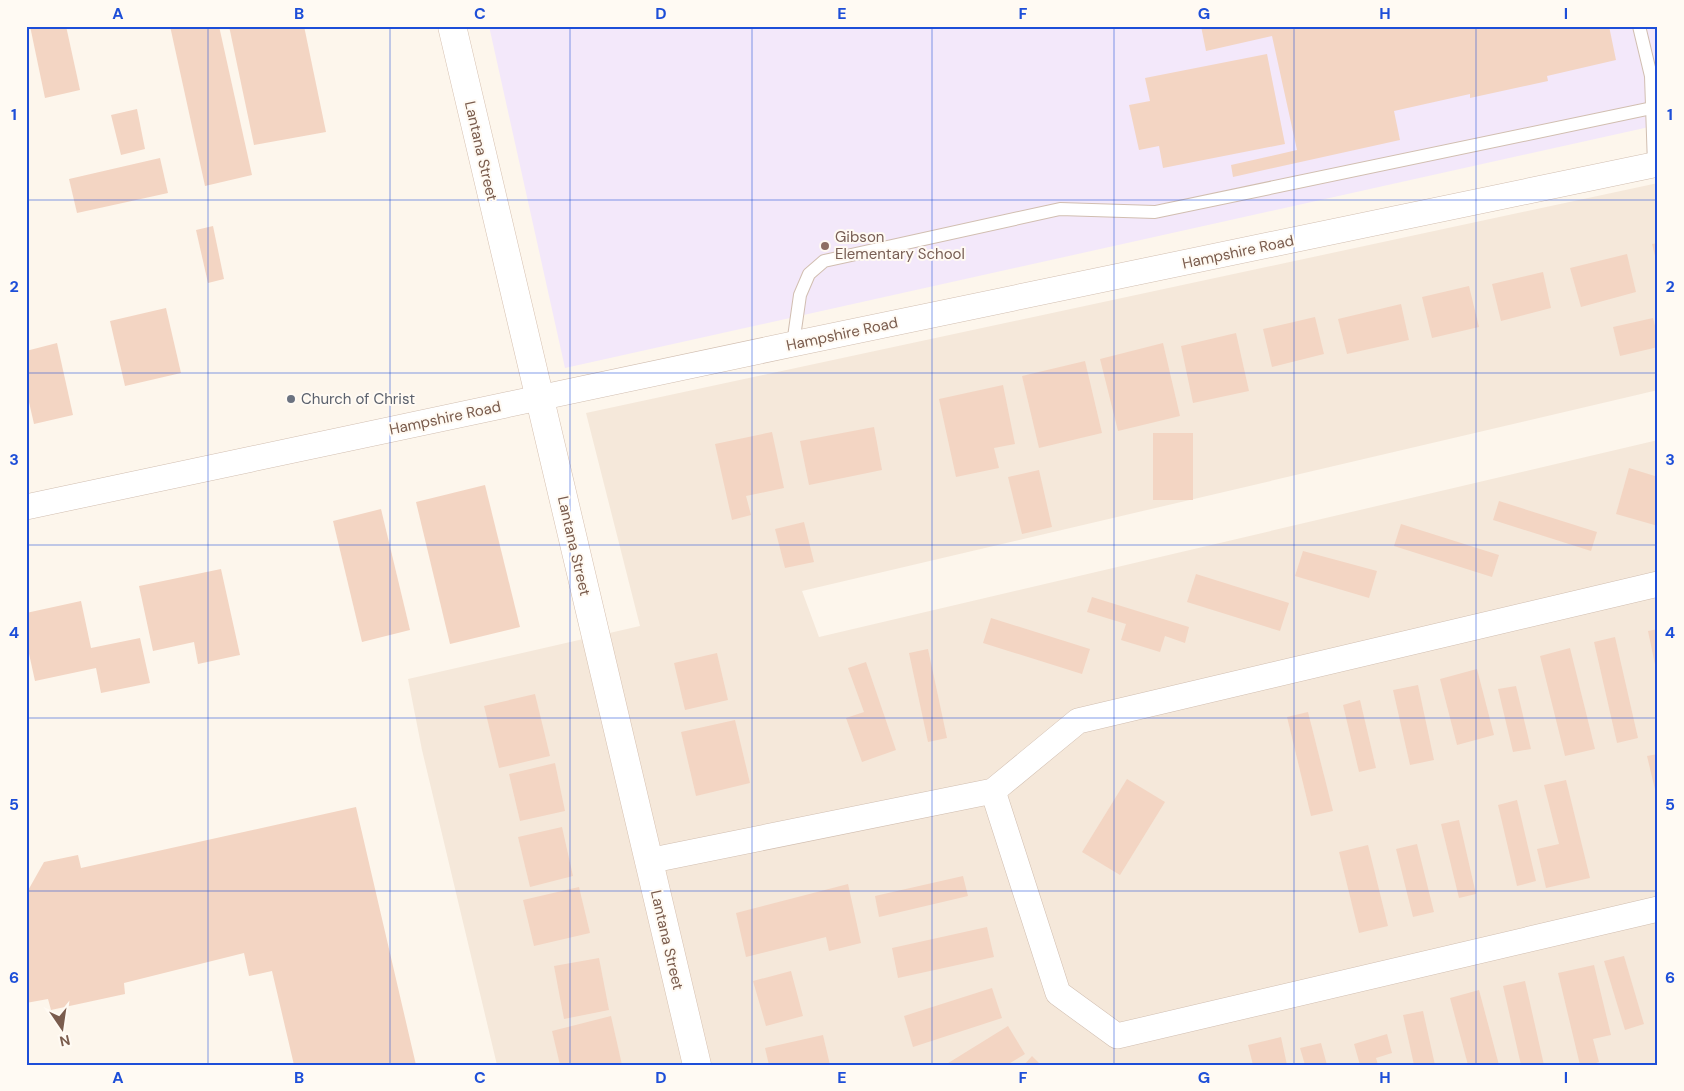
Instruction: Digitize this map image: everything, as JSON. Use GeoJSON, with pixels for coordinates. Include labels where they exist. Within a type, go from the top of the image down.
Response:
{"type":"FeatureCollection","features":[{"type":"Feature","properties":{"kind":"street","name":"Lantana Street"},"geometry":{"type":"LineString","coordinates":[[452,26],[697,1065]]}},
{"type":"Feature","properties":{"kind":"street","name":"Hampshire Road"},"geometry":{"type":"LineString","coordinates":[[26,507],[793,344],[1656,165]]}},
{"type":"Feature","properties":{"kind":"street"},"geometry":{"type":"LineString","coordinates":[[648,861],[993,791],[1078,721],[1658,584]]}},
{"type":"Feature","properties":{"kind":"street"},"geometry":{"type":"LineString","coordinates":[[993,791],[1058,994],[1117,1036],[1658,909]]}},
{"type":"Feature","properties":{"kind":"lane"},"geometry":{"type":"LineString","coordinates":[[1639,26],[1651,76],[1656,165]]}},
{"type":"Feature","properties":{"kind":"lane"},"geometry":{"type":"LineString","coordinates":[[793,344],[800,295],[809,274],[824,260],[1060,209],[1155,212],[1652,108]]}},
{"type":"Feature","properties":{"kind":"shaded area","name":"Gibson Elementary School"},"geometry":{"type":"Polygon","coordinates":[[[489,26],[1656,26],[1658,35],[1658,125],[565,368],[489,26]]]}},
{"type":"Feature","properties":{"kind":"shaded area"},"geometry":{"type":"Polygon","coordinates":[[[1658,183],[1658,390],[802,591],[819,637],[1658,440],[1658,1065],[497,1065],[422,750],[408,679],[640,626],[586,413],[1658,183]]]}},
{"type":"Feature","properties":{"kind":"building"},"geometry":{"type":"Polygon","coordinates":[[[30,26],[66,26],[80,90],[45,98],[30,26]]]}},
{"type":"Feature","properties":{"kind":"building"},"geometry":{"type":"Polygon","coordinates":[[[170,26],[219,26],[252,175],[205,186],[170,26]]]}},
{"type":"Feature","properties":{"kind":"building"},"geometry":{"type":"Polygon","coordinates":[[[229,26],[304,26],[326,132],[254,145],[229,26]]]}},
{"type":"Feature","properties":{"kind":"building"},"geometry":{"type":"Polygon","coordinates":[[[1201,26],[1609,26],[1616,60],[1547,76],[1548,81],[1470,98],[1470,94],[1394,111],[1400,140],[1233,177],[1231,165],[1297,150],[1272,36],[1206,51],[1201,26]]]}},
{"type":"Feature","properties":{"kind":"building"},"geometry":{"type":"Polygon","coordinates":[[[1267,54],[1285,144],[1163,168],[1159,146],[1139,150],[1129,105],[1150,101],[1145,78],[1267,54]]]}},
{"type":"Feature","properties":{"kind":"building"},"geometry":{"type":"Polygon","coordinates":[[[137,109],[145,149],[121,155],[111,115],[137,109]]]}},
{"type":"Feature","properties":{"kind":"building"},"geometry":{"type":"Polygon","coordinates":[[[160,158],[168,193],[77,213],[69,179],[160,158]]]}},
{"type":"Feature","properties":{"kind":"building"},"geometry":{"type":"Polygon","coordinates":[[[213,226],[224,279],[208,283],[196,230],[213,226]]]}},
{"type":"Feature","properties":{"kind":"building"},"geometry":{"type":"Polygon","coordinates":[[[1658,243],[1658,264],[1657,264],[1652,244],[1658,243]]]}},
{"type":"Feature","properties":{"kind":"building"},"geometry":{"type":"Polygon","coordinates":[[[1627,254],[1636,292],[1581,307],[1570,268],[1627,254]]]}},
{"type":"Feature","properties":{"kind":"building"},"geometry":{"type":"Polygon","coordinates":[[[1543,272],[1551,308],[1501,321],[1492,284],[1543,272]]]}},
{"type":"Feature","properties":{"kind":"building"},"geometry":{"type":"Polygon","coordinates":[[[1469,286],[1479,327],[1432,338],[1422,297],[1469,286]]]}},
{"type":"Feature","properties":{"kind":"building"},"geometry":{"type":"Polygon","coordinates":[[[1401,304],[1409,340],[1347,354],[1338,319],[1401,304]]]}},
{"type":"Feature","properties":{"kind":"building"},"geometry":{"type":"Polygon","coordinates":[[[166,308],[181,373],[125,386],[110,321],[166,308]]]}},
{"type":"Feature","properties":{"kind":"building"},"geometry":{"type":"Polygon","coordinates":[[[1315,317],[1324,354],[1272,367],[1263,329],[1315,317]]]}},
{"type":"Feature","properties":{"kind":"building"},"geometry":{"type":"Polygon","coordinates":[[[1653,318],[1658,337],[1658,347],[1620,356],[1613,327],[1653,318]]]}},
{"type":"Feature","properties":{"kind":"building"},"geometry":{"type":"Polygon","coordinates":[[[1236,333],[1249,391],[1193,403],[1181,346],[1236,333]]]}},
{"type":"Feature","properties":{"kind":"building"},"geometry":{"type":"Polygon","coordinates":[[[57,343],[73,415],[34,424],[26,389],[26,351],[57,343]]]}},
{"type":"Feature","properties":{"kind":"building"},"geometry":{"type":"Polygon","coordinates":[[[1163,343],[1180,416],[1118,431],[1100,359],[1163,343]]]}},
{"type":"Feature","properties":{"kind":"building"},"geometry":{"type":"Polygon","coordinates":[[[1085,361],[1102,433],[1039,448],[1022,376],[1085,361]]]}},
{"type":"Feature","properties":{"kind":"building"},"geometry":{"type":"Polygon","coordinates":[[[1003,385],[1015,444],[994,448],[999,468],[956,477],[939,399],[1003,385]]]}},
{"type":"Feature","properties":{"kind":"building"},"geometry":{"type":"Polygon","coordinates":[[[874,427],[882,470],[809,485],[800,441],[874,427]]]}},
{"type":"Feature","properties":{"kind":"building"},"geometry":{"type":"Polygon","coordinates":[[[772,432],[784,488],[746,496],[751,515],[732,520],[715,444],[772,432]]]}},
{"type":"Feature","properties":{"kind":"building"},"geometry":{"type":"Polygon","coordinates":[[[1153,433],[1193,433],[1193,500],[1153,500],[1153,433]]]}},
{"type":"Feature","properties":{"kind":"building"},"geometry":{"type":"Polygon","coordinates":[[[1629,468],[1658,477],[1658,526],[1616,514],[1629,468]]]}},
{"type":"Feature","properties":{"kind":"building"},"geometry":{"type":"Polygon","coordinates":[[[1039,470],[1052,527],[1022,534],[1008,477],[1039,470]]]}},
{"type":"Feature","properties":{"kind":"building"},"geometry":{"type":"Polygon","coordinates":[[[485,485],[520,627],[450,644],[416,502],[485,485]]]}},
{"type":"Feature","properties":{"kind":"building"},"geometry":{"type":"Polygon","coordinates":[[[1499,501],[1597,532],[1591,551],[1493,520],[1499,501]]]}},
{"type":"Feature","properties":{"kind":"building"},"geometry":{"type":"Polygon","coordinates":[[[381,509],[410,630],[362,642],[333,521],[381,509]]]}},
{"type":"Feature","properties":{"kind":"building"},"geometry":{"type":"Polygon","coordinates":[[[804,522],[814,562],[785,568],[775,529],[804,522]]]}},
{"type":"Feature","properties":{"kind":"building"},"geometry":{"type":"Polygon","coordinates":[[[1401,524],[1499,555],[1492,577],[1394,546],[1401,524]]]}},
{"type":"Feature","properties":{"kind":"building"},"geometry":{"type":"Polygon","coordinates":[[[1303,551],[1377,571],[1369,598],[1295,576],[1303,551]]]}},
{"type":"Feature","properties":{"kind":"building"},"geometry":{"type":"Polygon","coordinates":[[[221,569],[240,655],[198,664],[194,642],[153,651],[139,586],[221,569]]]}},
{"type":"Feature","properties":{"kind":"building"},"geometry":{"type":"Polygon","coordinates":[[[1196,574],[1289,603],[1280,631],[1187,602],[1196,574]]]}},
{"type":"Feature","properties":{"kind":"building"},"geometry":{"type":"Polygon","coordinates":[[[1092,597],[1189,627],[1185,643],[1165,636],[1160,652],[1121,640],[1126,624],[1087,612],[1092,597]]]}},
{"type":"Feature","properties":{"kind":"building"},"geometry":{"type":"Polygon","coordinates":[[[81,601],[91,648],[140,638],[150,683],[101,693],[96,668],[35,681],[26,640],[26,613],[81,601]]]}},
{"type":"Feature","properties":{"kind":"building"},"geometry":{"type":"Polygon","coordinates":[[[991,618],[1090,649],[1082,674],[983,643],[991,618]]]}},
{"type":"Feature","properties":{"kind":"building"},"geometry":{"type":"Polygon","coordinates":[[[1658,629],[1658,674],[1657,674],[1648,631],[1658,629]]]}},
{"type":"Feature","properties":{"kind":"building"},"geometry":{"type":"Polygon","coordinates":[[[1615,637],[1638,738],[1617,743],[1594,642],[1615,637]]]}},
{"type":"Feature","properties":{"kind":"building"},"geometry":{"type":"Polygon","coordinates":[[[1570,648],[1595,749],[1565,756],[1540,656],[1570,648]]]}},
{"type":"Feature","properties":{"kind":"building"},"geometry":{"type":"Polygon","coordinates":[[[928,649],[947,738],[928,742],[909,653],[928,649]]]}},
{"type":"Feature","properties":{"kind":"building"},"geometry":{"type":"Polygon","coordinates":[[[717,653],[728,700],[685,710],[674,663],[717,653]]]}},
{"type":"Feature","properties":{"kind":"building"},"geometry":{"type":"Polygon","coordinates":[[[866,662],[896,750],[862,762],[846,718],[864,712],[848,668],[866,662]]]}},
{"type":"Feature","properties":{"kind":"building"},"geometry":{"type":"Polygon","coordinates":[[[1477,669],[1494,735],[1457,745],[1440,679],[1477,669]]]}},
{"type":"Feature","properties":{"kind":"building"},"geometry":{"type":"Polygon","coordinates":[[[1418,685],[1434,760],[1410,765],[1393,690],[1418,685]]]}},
{"type":"Feature","properties":{"kind":"building"},"geometry":{"type":"Polygon","coordinates":[[[1516,686],[1531,749],[1513,752],[1498,689],[1516,686]]]}},
{"type":"Feature","properties":{"kind":"building"},"geometry":{"type":"Polygon","coordinates":[[[535,694],[550,756],[499,768],[484,706],[535,694]]]}},
{"type":"Feature","properties":{"kind":"building"},"geometry":{"type":"Polygon","coordinates":[[[1360,700],[1376,768],[1359,772],[1343,705],[1360,700]]]}},
{"type":"Feature","properties":{"kind":"building"},"geometry":{"type":"Polygon","coordinates":[[[1308,712],[1333,811],[1311,816],[1287,717],[1308,712]]]}},
{"type":"Feature","properties":{"kind":"building"},"geometry":{"type":"Polygon","coordinates":[[[735,720],[750,783],[696,796],[681,732],[735,720]]]}},
{"type":"Feature","properties":{"kind":"building"},"geometry":{"type":"Polygon","coordinates":[[[1658,754],[1658,798],[1657,798],[1647,756],[1658,754]]]}},
{"type":"Feature","properties":{"kind":"building"},"geometry":{"type":"Polygon","coordinates":[[[555,763],[565,811],[520,821],[509,774],[555,763]]]}},
{"type":"Feature","properties":{"kind":"building"},"geometry":{"type":"Polygon","coordinates":[[[1127,779],[1165,802],[1120,875],[1082,852],[1127,779]]]}},
{"type":"Feature","properties":{"kind":"building"},"geometry":{"type":"Polygon","coordinates":[[[1566,780],[1590,878],[1546,888],[1537,849],[1559,844],[1544,785],[1566,780]]]}},
{"type":"Feature","properties":{"kind":"building"},"geometry":{"type":"Polygon","coordinates":[[[1517,800],[1536,881],[1517,886],[1498,805],[1517,800]]]}},
{"type":"Feature","properties":{"kind":"building"},"geometry":{"type":"Polygon","coordinates":[[[356,807],[416,1065],[294,1065],[272,971],[249,976],[244,953],[124,983],[125,994],[51,1010],[48,999],[26,1003],[26,894],[44,862],[78,855],[81,868],[356,807]]]}},
{"type":"Feature","properties":{"kind":"building"},"geometry":{"type":"Polygon","coordinates":[[[1459,820],[1476,894],[1459,898],[1441,824],[1459,820]]]}},
{"type":"Feature","properties":{"kind":"building"},"geometry":{"type":"Polygon","coordinates":[[[562,827],[573,876],[530,887],[518,837],[562,827]]]}},
{"type":"Feature","properties":{"kind":"building"},"geometry":{"type":"Polygon","coordinates":[[[1417,844],[1434,912],[1413,917],[1396,849],[1417,844]]]}},
{"type":"Feature","properties":{"kind":"building"},"geometry":{"type":"Polygon","coordinates":[[[1368,845],[1388,926],[1359,933],[1339,852],[1368,845]]]}},
{"type":"Feature","properties":{"kind":"building"},"geometry":{"type":"Polygon","coordinates":[[[963,876],[968,896],[879,917],[875,896],[963,876]]]}},
{"type":"Feature","properties":{"kind":"building"},"geometry":{"type":"Polygon","coordinates":[[[848,884],[861,943],[829,951],[826,937],[746,957],[736,913],[848,884]]]}},
{"type":"Feature","properties":{"kind":"building"},"geometry":{"type":"Polygon","coordinates":[[[579,887],[590,933],[534,946],[523,900],[579,887]]]}},
{"type":"Feature","properties":{"kind":"building"},"geometry":{"type":"Polygon","coordinates":[[[987,927],[994,957],[898,978],[892,948],[987,927]]]}},
{"type":"Feature","properties":{"kind":"building"},"geometry":{"type":"Polygon","coordinates":[[[1624,956],[1644,1024],[1625,1030],[1604,961],[1624,956]]]}},
{"type":"Feature","properties":{"kind":"building"},"geometry":{"type":"Polygon","coordinates":[[[599,958],[609,1010],[564,1019],[554,966],[599,958]]]}},
{"type":"Feature","properties":{"kind":"building"},"geometry":{"type":"Polygon","coordinates":[[[1594,965],[1611,1035],[1593,1039],[1599,1062],[1590,1065],[1580,1065],[1558,973],[1594,965]]]}},
{"type":"Feature","properties":{"kind":"building"},"geometry":{"type":"Polygon","coordinates":[[[791,971],[803,1016],[766,1026],[753,981],[791,971]]]}},
{"type":"Feature","properties":{"kind":"building"},"geometry":{"type":"Polygon","coordinates":[[[1525,981],[1544,1065],[1521,1065],[1503,986],[1525,981]]]}},
{"type":"Feature","properties":{"kind":"building"},"geometry":{"type":"Polygon","coordinates":[[[992,988],[1002,1018],[913,1047],[904,1016],[992,988]]]}},
{"type":"Feature","properties":{"kind":"building"},"geometry":{"type":"Polygon","coordinates":[[[1479,990],[1499,1065],[1468,1065],[1450,998],[1479,990]]]}},
{"type":"Feature","properties":{"kind":"building"},"geometry":{"type":"Polygon","coordinates":[[[1423,1011],[1435,1065],[1414,1065],[1403,1015],[1423,1011]]]}},
{"type":"Feature","properties":{"kind":"building"},"geometry":{"type":"Polygon","coordinates":[[[611,1016],[622,1065],[560,1065],[552,1031],[611,1016]]]}},
{"type":"Feature","properties":{"kind":"building"},"geometry":{"type":"Polygon","coordinates":[[[1008,1026],[1025,1054],[1007,1065],[945,1065],[1008,1026]]]}},
{"type":"Feature","properties":{"kind":"building"},"geometry":{"type":"Polygon","coordinates":[[[1387,1034],[1392,1053],[1376,1058],[1378,1065],[1360,1065],[1354,1044],[1387,1034]]]}},
{"type":"Feature","properties":{"kind":"building"},"geometry":{"type":"Polygon","coordinates":[[[823,1035],[830,1065],[769,1065],[765,1048],[823,1035]]]}},
{"type":"Feature","properties":{"kind":"building"},"geometry":{"type":"Polygon","coordinates":[[[1281,1037],[1287,1065],[1253,1065],[1248,1045],[1281,1037]]]}},
{"type":"Feature","properties":{"kind":"building"},"geometry":{"type":"Polygon","coordinates":[[[1321,1043],[1327,1065],[1305,1065],[1300,1048],[1321,1043]]]}},
{"type":"Feature","properties":{"kind":"building"},"geometry":{"type":"Polygon","coordinates":[[[1032,1056],[1041,1065],[1024,1065],[1032,1056]]]}},
{"type":"Feature","properties":{"kind":"place","name":"Gibson Elementary School"},"geometry":{"type":"Point","coordinates":[825,246]}},
{"type":"Feature","properties":{"kind":"place","name":"Church of Christ"},"geometry":{"type":"Point","coordinates":[291,399]}}]}
